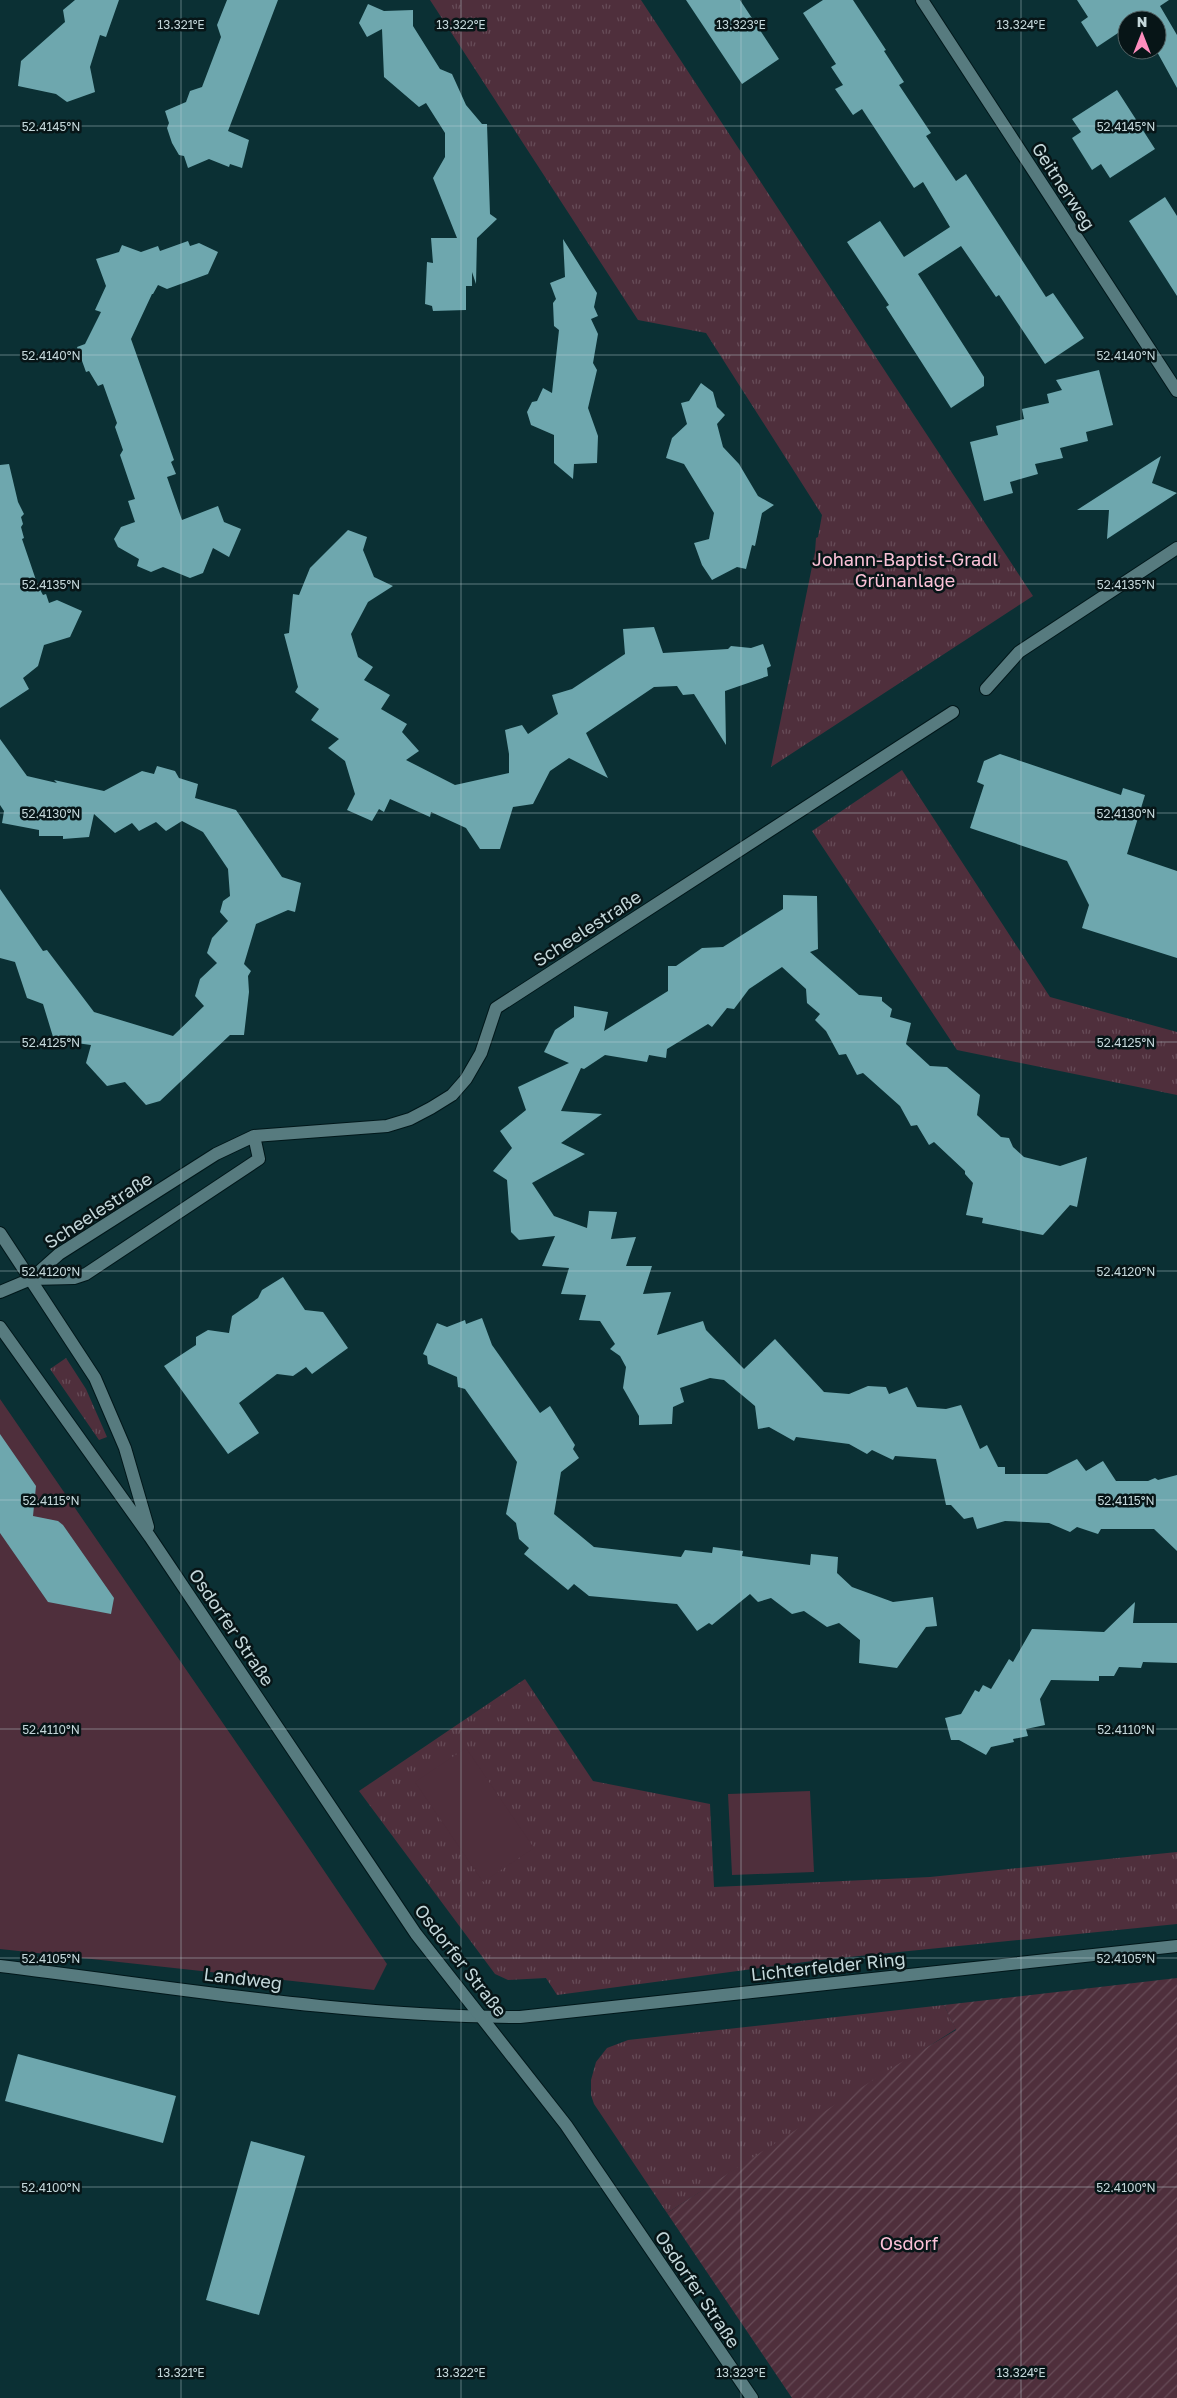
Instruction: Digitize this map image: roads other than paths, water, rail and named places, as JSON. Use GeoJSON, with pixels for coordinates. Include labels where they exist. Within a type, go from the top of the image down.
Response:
{"type":"FeatureCollection","features":[{"type":"Feature","properties":{"kind":"street","name":"Geitnerweg"},"geometry":{"type":"LineString","coordinates":[[922,0],[1177,391]]}},
{"type":"Feature","properties":{"kind":"street"},"geometry":{"type":"LineString","coordinates":[[986,689],[1019,652],[1177,548]]}},
{"type":"Feature","properties":{"kind":"street","name":"Scheelestraße"},"geometry":{"type":"LineString","coordinates":[[31,1279],[59,1254],[216,1154],[254,1136],[387,1126],[410,1119],[431,1108],[452,1095],[466,1079],[481,1053],[496,1008],[953,712]]}},
{"type":"Feature","properties":{"kind":"street","name":"Scheelestraße"},"geometry":{"type":"LineString","coordinates":[[31,1279],[74,1278],[86,1274],[259,1159],[254,1136]]}},
{"type":"Feature","properties":{"kind":"street","name":"Osdorfer Straße"},"geometry":{"type":"LineString","coordinates":[[0,1233],[95,1378],[124,1448],[150,1537]]}},
{"type":"Feature","properties":{"kind":"street"},"geometry":{"type":"LineString","coordinates":[[0,1292],[31,1279]]}},
{"type":"Feature","properties":{"kind":"street","name":"Osdorfer Straße"},"geometry":{"type":"LineString","coordinates":[[0,1327],[150,1537],[416,1934],[566,2125],[752,2398]]}},
{"type":"Feature","properties":{"kind":"street","name":"Lichterfelder Ring"},"geometry":{"type":"LineString","coordinates":[[483,2017],[520,2017],[1177,1946]]}},
{"type":"Feature","properties":{"kind":"street","name":"Landweg"},"geometry":{"type":"LineString","coordinates":[[0,1966],[339,2008],[483,2017]]}},
{"type":"Feature","properties":{"kind":"park label","name":"Johann-Baptist-Gradl Grünanlage"},"geometry":{"type":"Point","coordinates":[905,569]}},
{"type":"Feature","properties":{"kind":"park label","name":"Osdorf"},"geometry":{"type":"Point","coordinates":[909,2243]}}]}
